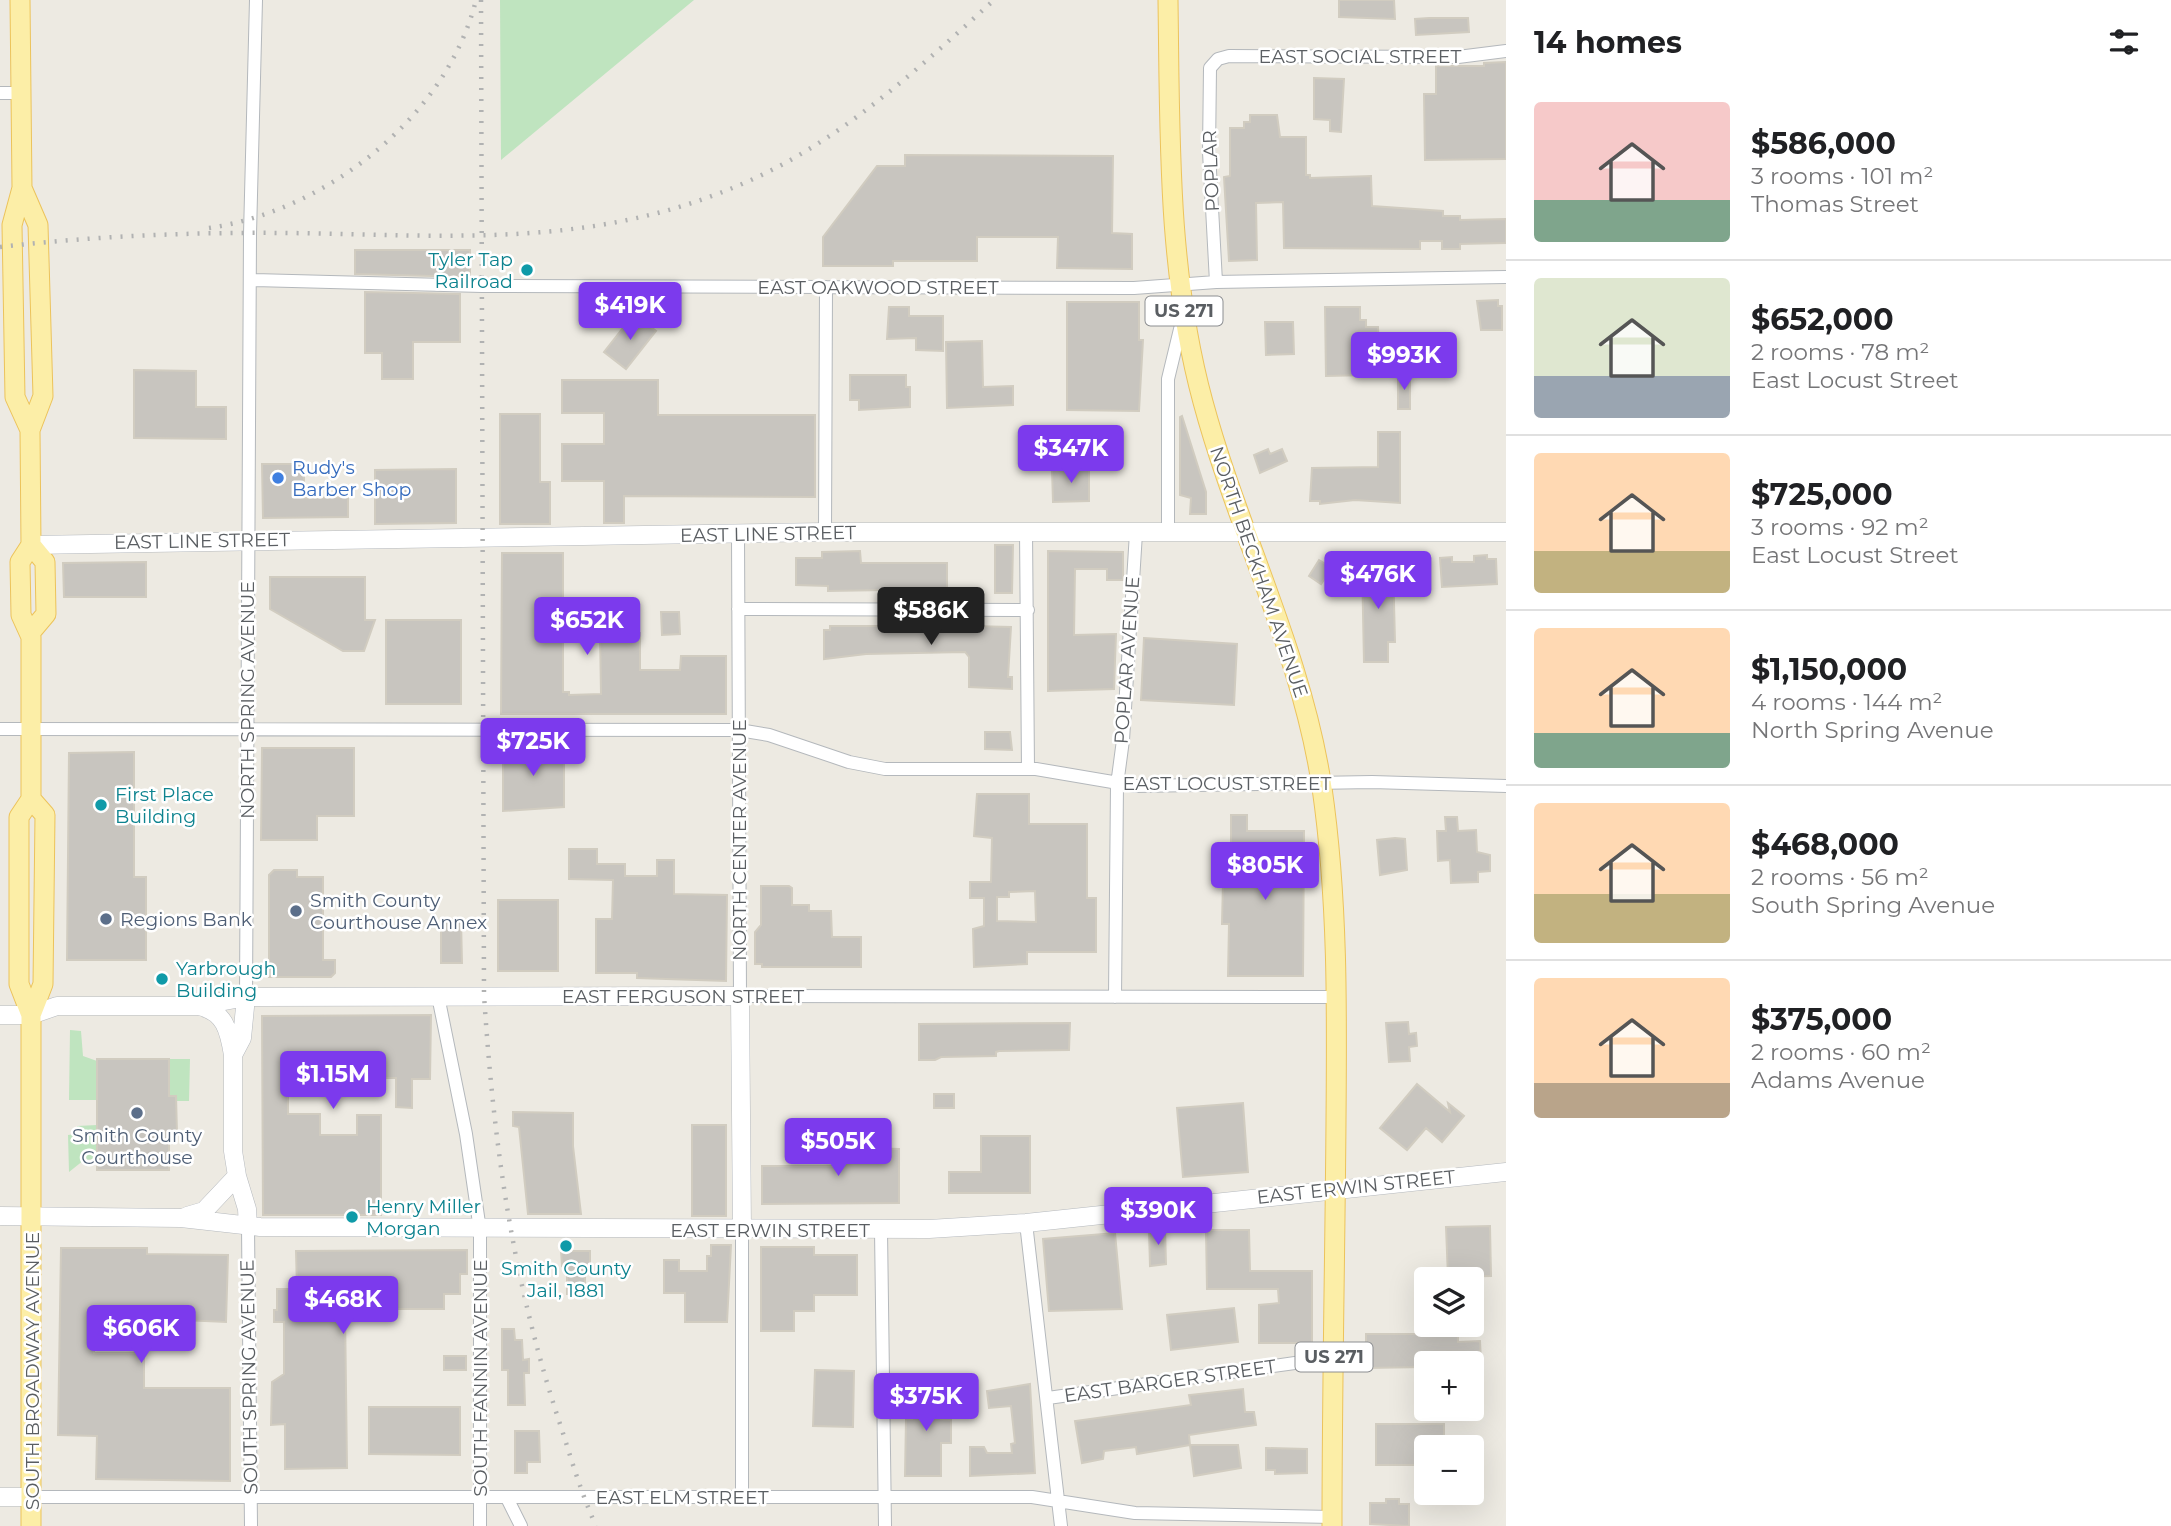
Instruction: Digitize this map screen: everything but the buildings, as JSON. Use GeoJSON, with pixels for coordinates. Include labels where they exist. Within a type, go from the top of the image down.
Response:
{"type":"FeatureCollection","features":[{"type":"Feature","properties":{"kind":"main road"},"geometry":{"type":"LineString","coordinates":[[20,0],[22,188],[12,225],[15,397],[30,430]]}},
{"type":"Feature","properties":{"kind":"main road","name":"NORTH BECKHAM AVENUE"},"geometry":{"type":"LineString","coordinates":[[1168,0],[1171,193],[1184,310],[1202,399],[1246,532],[1287,643],[1308,718],[1321,784],[1334,903],[1337,997],[1335,1189]]}},
{"type":"Feature","properties":{"kind":"main road"},"geometry":{"type":"LineString","coordinates":[[22,188],[38,225],[43,370],[43,396],[30,430],[31,545],[20,562],[20,615],[30,633],[31,729]]}},
{"type":"Feature","properties":{"kind":"main road","name":"EAST LINE STREET"},"geometry":{"type":"LineString","coordinates":[[31,545],[247,540],[483,540],[825,532],[1506,532]]}},
{"type":"Feature","properties":{"kind":"main road","name":"SOUTH BROADWAY AVENUE"},"geometry":{"type":"LineString","coordinates":[[31,729],[31,799],[45,815],[43,984],[32,1016],[31,1526]]}},
{"type":"Feature","properties":{"kind":"main road","name":"EAST FERGUSON STREET"},"geometry":{"type":"LineString","coordinates":[[0,1016],[32,1016],[57,1006],[198,1006],[246,997],[740,996]]}},
{"type":"Feature","properties":{"kind":"main road","name":"NORTH CENTER AVENUE"},"geometry":{"type":"LineString","coordinates":[[740,996],[741,1229]]}},
{"type":"Feature","properties":{"kind":"main road","name":"NORTH SPRING AVENUE"},"geometry":{"type":"LineString","coordinates":[[246,997],[242,1038],[233,1055],[233,1151],[237,1177],[247,1209],[248,1227]]}},
{"type":"Feature","properties":{"kind":"main road"},"geometry":{"type":"LineString","coordinates":[[198,1006],[214,1010],[220,1017],[229,1031],[233,1055]]}},
{"type":"Feature","properties":{"kind":"main road","name":"EAST ERWIN STREET"},"geometry":{"type":"LineString","coordinates":[[0,1216],[180,1217],[248,1227],[881,1230],[1026,1223],[1506,1172]]}},
{"type":"Feature","properties":{"kind":"main road"},"geometry":{"type":"LineString","coordinates":[[180,1217],[204,1211],[237,1177]]}},
{"type":"Feature","properties":{"kind":"main road","name":"US 271"},"geometry":{"type":"LineString","coordinates":[[1332,1522],[1335,1189]]}},
{"type":"Feature","properties":{"kind":"main road"},"geometry":{"type":"LineString","coordinates":[[0,1497],[31,1497]]}},
{"type":"Feature","properties":{"kind":"street","name":"NORTH SPRING AVENUE"},"geometry":{"type":"LineString","coordinates":[[246,997],[247,540],[256,0]]}},
{"type":"Feature","properties":{"kind":"street","name":"EAST SOCIAL STREET"},"geometry":{"type":"LineString","coordinates":[[1215,61],[1229,56],[1458,57],[1506,51]]}},
{"type":"Feature","properties":{"kind":"street","name":"POPLAR"},"geometry":{"type":"LineString","coordinates":[[1215,61],[1210,68],[1209,152],[1216,282]]}},
{"type":"Feature","properties":{"kind":"street"},"geometry":{"type":"LineString","coordinates":[[0,93],[21,93]]}},
{"type":"Feature","properties":{"kind":"street","name":"EAST OAKWOOD STREET"},"geometry":{"type":"LineString","coordinates":[[250,280],[367,285],[1134,288],[1216,282],[1506,278]]}},
{"type":"Feature","properties":{"kind":"street"},"geometry":{"type":"LineString","coordinates":[[825,532],[826,287]]}},
{"type":"Feature","properties":{"kind":"street"},"geometry":{"type":"LineString","coordinates":[[1168,532],[1168,379],[1184,310]]}},
{"type":"Feature","properties":{"kind":"street"},"geometry":{"type":"LineString","coordinates":[[1026,531],[1028,769]]}},
{"type":"Feature","properties":{"kind":"street","name":"POPLAR AVENUE"},"geometry":{"type":"LineString","coordinates":[[1115,997],[1117,785],[1123,740],[1136,533]]}},
{"type":"Feature","properties":{"kind":"street","name":"NORTH CENTER AVENUE"},"geometry":{"type":"LineString","coordinates":[[738,534],[740,996]]}},
{"type":"Feature","properties":{"kind":"street"},"geometry":{"type":"LineString","coordinates":[[738,609],[1028,610]]}},
{"type":"Feature","properties":{"kind":"street","name":"EAST LOCUST STREET"},"geometry":{"type":"LineString","coordinates":[[0,729],[739,730],[776,737],[866,766],[1028,769],[1117,785],[1506,786]]}},
{"type":"Feature","properties":{"kind":"street","name":"SOUTH FANNIN AVENUE"},"geometry":{"type":"LineString","coordinates":[[438,996],[466,1134],[480,1230],[480,1526]]}},
{"type":"Feature","properties":{"kind":"street","name":"EAST FERGUSON STREET"},"geometry":{"type":"LineString","coordinates":[[740,996],[1337,997]]}},
{"type":"Feature","properties":{"kind":"street"},"geometry":{"type":"LineString","coordinates":[[1026,1223],[1061,1526]]}},
{"type":"Feature","properties":{"kind":"street","name":"SOUTH SPRING AVENUE"},"geometry":{"type":"LineString","coordinates":[[248,1227],[251,1526]]}},
{"type":"Feature","properties":{"kind":"street"},"geometry":{"type":"LineString","coordinates":[[741,1229],[742,1497]]}},
{"type":"Feature","properties":{"kind":"street"},"geometry":{"type":"LineString","coordinates":[[881,1230],[885,1526]]}},
{"type":"Feature","properties":{"kind":"street","name":"EAST BARGER STREET"},"geometry":{"type":"LineString","coordinates":[[1048,1398],[1302,1363],[1334,1363]]}},
{"type":"Feature","properties":{"kind":"street","name":"EAST ELM STREET"},"geometry":{"type":"LineString","coordinates":[[31,1497],[885,1497],[1059,1500],[1135,1513],[1332,1522]]}},
{"type":"Feature","properties":{"kind":"street"},"geometry":{"type":"LineString","coordinates":[[507,1498],[521,1526]]}},
{"type":"Feature","properties":{"kind":"green space"},"geometry":{"type":"Polygon","coordinates":[[[500,0],[694,0],[501,160],[500,0]]]}},
{"type":"Feature","properties":{"kind":"green space"},"geometry":{"type":"Polygon","coordinates":[[[70,1030],[81,1031],[83,1056],[97,1061],[97,1100],[69,1100],[70,1030]]]}},
{"type":"Feature","properties":{"kind":"green space"},"geometry":{"type":"Polygon","coordinates":[[[169,1059],[190,1059],[189,1101],[176,1101],[176,1096],[169,1096],[169,1059]]]}},
{"type":"Feature","properties":{"kind":"green space"},"geometry":{"type":"Polygon","coordinates":[[[97,1125],[97,1159],[84,1160],[69,1172],[68,1135],[76,1134],[77,1126],[97,1125]]]}},
{"type":"Feature","properties":{"kind":"railway"},"geometry":{"type":"LineString","coordinates":[[209,228],[253,218],[296,202],[337,179],[376,152],[410,119],[438,83],[461,43],[476,0]]}},
{"type":"Feature","properties":{"kind":"railway"},"geometry":{"type":"LineString","coordinates":[[481,0],[484,995],[488,1052],[500,1161],[518,1269],[545,1376],[596,1526]]}},
{"type":"Feature","properties":{"kind":"railway"},"geometry":{"type":"LineString","coordinates":[[0,247],[108,237],[180,234],[466,236],[580,228],[636,218],[693,202],[751,180],[818,144],[909,76],[994,0]]}},
{"type":"Feature","properties":{"kind":"place","name":"Tyler Tap Railroad"},"geometry":{"type":"Point","coordinates":[527,270]}},
{"type":"Feature","properties":{"kind":"place","name":"Rudy's Barber Shop"},"geometry":{"type":"Point","coordinates":[278,478]}},
{"type":"Feature","properties":{"kind":"place","name":"First Place Building"},"geometry":{"type":"Point","coordinates":[101,805]}},
{"type":"Feature","properties":{"kind":"place","name":"Smith County Courthouse Annex"},"geometry":{"type":"Point","coordinates":[296,911]}},
{"type":"Feature","properties":{"kind":"place","name":"Regions Bank"},"geometry":{"type":"Point","coordinates":[106,919]}},
{"type":"Feature","properties":{"kind":"place","name":"Yarbrough Building"},"geometry":{"type":"Point","coordinates":[162,979]}},
{"type":"Feature","properties":{"kind":"place","name":"Smith County Courthouse"},"geometry":{"type":"Point","coordinates":[137,1113]}},
{"type":"Feature","properties":{"kind":"place","name":"Henry Miller Morgan"},"geometry":{"type":"Point","coordinates":[352,1217]}},
{"type":"Feature","properties":{"kind":"place","name":"Smith County Jail, 1881"},"geometry":{"type":"Point","coordinates":[566,1246]}}]}
